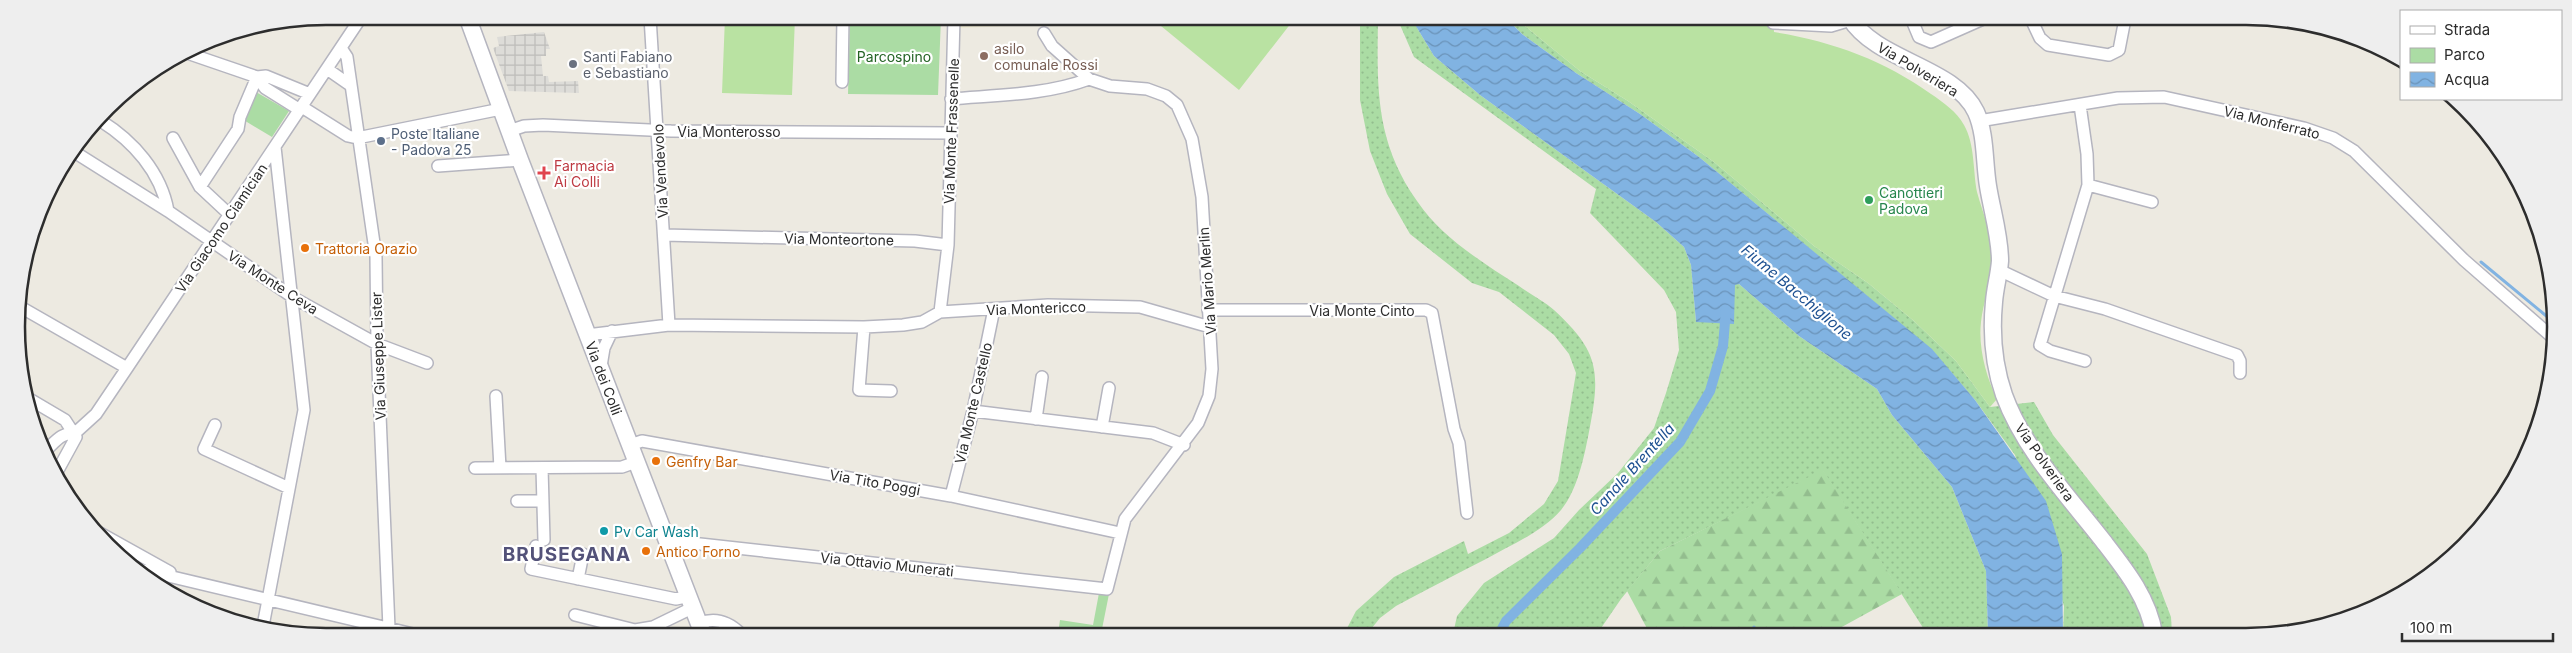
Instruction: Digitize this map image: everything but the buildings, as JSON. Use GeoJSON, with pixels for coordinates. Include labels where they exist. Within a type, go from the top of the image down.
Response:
{"type":"FeatureCollection","features":[{"type":"Feature","properties":{"kind":"street","name":"Via Giacomo Ciamician"},"geometry":{"type":"LineString","coordinates":[[74,434],[96,414],[356,25]]}},
{"type":"Feature","properties":{"kind":"street","name":"Via dei Colli"},"geometry":{"type":"LineString","coordinates":[[470,25],[587,335],[703,628]]}},
{"type":"Feature","properties":{"kind":"street","name":"Via Vendevolo"},"geometry":{"type":"LineString","coordinates":[[651,25],[669,324]]}},
{"type":"Feature","properties":{"kind":"street"},"geometry":{"type":"LineString","coordinates":[[842,82],[843,25]]}},
{"type":"Feature","properties":{"kind":"street","name":"Via Monte Frassenelle"},"geometry":{"type":"LineString","coordinates":[[948,245],[954,25]]}},
{"type":"Feature","properties":{"kind":"street","name":"Via Polveriera"},"geometry":{"type":"LineString","coordinates":[[1812,25],[1834,25]]}},
{"type":"Feature","properties":{"kind":"street","name":"Via Polveriera"},"geometry":{"type":"LineString","coordinates":[[1855,25],[1860,32],[1874,42],[1926,70],[1958,91],[1969,101],[1979,121],[1998,245],[1999,270],[1992,327],[1998,374],[2004,397],[2040,460],[2133,582],[2148,610],[2152,628]]}},
{"type":"Feature","properties":{"kind":"street"},"geometry":{"type":"LineString","coordinates":[[1914,25],[1919,37],[1931,42],[1968,25]]}},
{"type":"Feature","properties":{"kind":"street"},"geometry":{"type":"LineString","coordinates":[[2034,25],[2040,38],[2048,45],[2109,55],[2119,50],[2124,25]]}},
{"type":"Feature","properties":{"kind":"street","name":"Via Mario Merlin"},"geometry":{"type":"LineString","coordinates":[[1044,33],[1052,46],[1089,80],[1110,86],[1147,89],[1166,96],[1177,105],[1192,139],[1202,197],[1212,369],[1209,396],[1198,423],[1184,445],[1133,507],[1120,533],[1107,589],[1105,588]]}},
{"type":"Feature","properties":{"kind":"street","name":"Via Giuseppe Lister"},"geometry":{"type":"LineString","coordinates":[[341,48],[347,57],[357,138],[376,257],[381,628]]}},
{"type":"Feature","properties":{"kind":"street"},"geometry":{"type":"LineString","coordinates":[[194,55],[257,77],[266,76],[310,94]]}},
{"type":"Feature","properties":{"kind":"street"},"geometry":{"type":"LineString","coordinates":[[327,70],[350,85]]}},
{"type":"Feature","properties":{"kind":"street"},"geometry":{"type":"LineString","coordinates":[[257,77],[265,88],[348,136],[357,138],[501,109]]}},
{"type":"Feature","properties":{"kind":"street"},"geometry":{"type":"LineString","coordinates":[[200,187],[238,129],[240,118],[257,77]]}},
{"type":"Feature","properties":{"kind":"street"},"geometry":{"type":"LineString","coordinates":[[952,99],[1026,92],[1073,85],[1089,80]]}},
{"type":"Feature","properties":{"kind":"street","name":"Via Monferrato"},"geometry":{"type":"LineString","coordinates":[[1979,121],[2118,98],[2164,97],[2304,128],[2333,138],[2354,151],[2464,260],[2547,332]]}},
{"type":"Feature","properties":{"kind":"street"},"geometry":{"type":"LineString","coordinates":[[2080,105],[2088,154],[2088,185],[2074,237],[2040,345],[2050,351],[2085,361]]}},
{"type":"Feature","properties":{"kind":"street"},"geometry":{"type":"LineString","coordinates":[[104,123],[119,132],[138,150],[165,196],[168,210]]}},
{"type":"Feature","properties":{"kind":"street","name":"Via Monterosso"},"geometry":{"type":"LineString","coordinates":[[509,131],[524,126],[542,125],[658,130],[950,133]]}},
{"type":"Feature","properties":{"kind":"street"},"geometry":{"type":"LineString","coordinates":[[173,138],[200,187],[230,215]]}},
{"type":"Feature","properties":{"kind":"street"},"geometry":{"type":"LineString","coordinates":[[264,621],[304,410],[294,298],[275,147]]}},
{"type":"Feature","properties":{"kind":"street","name":"Via Monte Ceva"},"geometry":{"type":"LineString","coordinates":[[79,155],[168,210],[294,298],[377,344],[427,363]]}},
{"type":"Feature","properties":{"kind":"street"},"geometry":{"type":"LineString","coordinates":[[438,166],[520,160]]}},
{"type":"Feature","properties":{"kind":"street"},"geometry":{"type":"LineString","coordinates":[[2088,185],[2152,202]]}},
{"type":"Feature","properties":{"kind":"street","name":"Via Monteortone"},"geometry":{"type":"LineString","coordinates":[[664,235],[915,241],[948,245]]}},
{"type":"Feature","properties":{"kind":"street"},"geometry":{"type":"LineString","coordinates":[[940,312],[948,245]]}},
{"type":"Feature","properties":{"kind":"street"},"geometry":{"type":"LineString","coordinates":[[1999,270],[2054,296],[2105,309],[2237,355],[2240,361],[2240,373]]}},
{"type":"Feature","properties":{"kind":"street","name":"Via Montericco"},"geometry":{"type":"LineString","coordinates":[[587,335],[669,324],[864,327],[922,322],[940,312],[1048,305],[1140,307],[1210,327]]}},
{"type":"Feature","properties":{"kind":"street"},"geometry":{"type":"LineString","coordinates":[[26,310],[127,368]]}},
{"type":"Feature","properties":{"kind":"street","name":"Via Monte Castello"},"geometry":{"type":"LineString","coordinates":[[951,496],[973,411],[994,310]]}},
{"type":"Feature","properties":{"kind":"street","name":"Via Monte Cinto"},"geometry":{"type":"LineString","coordinates":[[1208,310],[1426,310],[1432,313],[1454,429],[1459,443],[1467,513]]}},
{"type":"Feature","properties":{"kind":"street"},"geometry":{"type":"LineString","coordinates":[[864,327],[859,390],[891,391]]}},
{"type":"Feature","properties":{"kind":"street"},"geometry":{"type":"LineString","coordinates":[[601,370],[604,348],[612,331]]}},
{"type":"Feature","properties":{"kind":"street"},"geometry":{"type":"LineString","coordinates":[[1036,419],[1042,377]]}},
{"type":"Feature","properties":{"kind":"street"},"geometry":{"type":"LineString","coordinates":[[1102,427],[1109,388]]}},
{"type":"Feature","properties":{"kind":"street"},"geometry":{"type":"LineString","coordinates":[[496,396],[500,468]]}},
{"type":"Feature","properties":{"kind":"street"},"geometry":{"type":"LineString","coordinates":[[34,402],[65,420],[74,434],[76,441],[60,467]]}},
{"type":"Feature","properties":{"kind":"street"},"geometry":{"type":"LineString","coordinates":[[973,411],[1152,433],[1184,445]]}},
{"type":"Feature","properties":{"kind":"street"},"geometry":{"type":"LineString","coordinates":[[215,424],[204,449],[289,488]]}},
{"type":"Feature","properties":{"kind":"street"},"geometry":{"type":"LineString","coordinates":[[50,446],[68,433],[74,434]]}},
{"type":"Feature","properties":{"kind":"street","name":"Via Tito Poggi"},"geometry":{"type":"LineString","coordinates":[[630,446],[642,441],[951,496],[1120,533]]}},
{"type":"Feature","properties":{"kind":"street"},"geometry":{"type":"LineString","coordinates":[[475,468],[622,466],[636,462]]}},
{"type":"Feature","properties":{"kind":"street"},"geometry":{"type":"LineString","coordinates":[[542,468],[540,543],[531,569],[692,601]]}},
{"type":"Feature","properties":{"kind":"street"},"geometry":{"type":"LineString","coordinates":[[518,502],[542,501]]}},
{"type":"Feature","properties":{"kind":"street","name":"Via Ottavio Munerati"},"geometry":{"type":"LineString","coordinates":[[670,544],[679,542],[692,543],[1105,588]]}},
{"type":"Feature","properties":{"kind":"street"},"geometry":{"type":"LineString","coordinates":[[578,579],[583,554]]}},
{"type":"Feature","properties":{"kind":"street"},"geometry":{"type":"LineString","coordinates":[[133,556],[180,578]]}},
{"type":"Feature","properties":{"kind":"street"},"geometry":{"type":"LineString","coordinates":[[151,572],[377,628]]}},
{"type":"Feature","properties":{"kind":"street"},"geometry":{"type":"LineString","coordinates":[[647,628],[653,627],[692,601]]}},
{"type":"Feature","properties":{"kind":"street"},"geometry":{"type":"LineString","coordinates":[[575,615],[627,628]]}},
{"type":"Feature","properties":{"kind":"street"},"geometry":{"type":"LineString","coordinates":[[704,628],[710,620],[722,622],[735,628]]}},
{"type":"Feature","properties":{"kind":"shaded area"},"geometry":{"type":"Polygon","coordinates":[[[960,25],[1038,25],[960,28],[960,25]]]}},
{"type":"Feature","properties":{"kind":"shaded area"},"geometry":{"type":"Polygon","coordinates":[[[544,32],[550,49],[546,49],[546,56],[541,56],[543,76],[548,76],[549,82],[578,81],[579,93],[509,91],[493,48],[499,46],[497,37],[544,32]]]}},
{"type":"Feature","properties":{"kind":"green space"},"geometry":{"type":"Polygon","coordinates":[[[725,25],[795,25],[792,95],[722,93],[725,25]]]}},
{"type":"Feature","properties":{"kind":"green space","name":"Parcospino"},"geometry":{"type":"Polygon","coordinates":[[[850,25],[941,25],[938,95],[848,94],[850,25]]]}},
{"type":"Feature","properties":{"kind":"green space"},"geometry":{"type":"Polygon","coordinates":[[[1162,25],[1290,25],[1239,90],[1162,25]]]}},
{"type":"Feature","properties":{"kind":"green space"},"geometry":{"type":"Polygon","coordinates":[[[1360,25],[1378,25],[1381,113],[1393,157],[1403,179],[1417,201],[1438,227],[1477,258],[1546,304],[1568,323],[1592,360],[1595,386],[1589,432],[1577,480],[1567,501],[1553,518],[1516,543],[1396,606],[1380,618],[1372,628],[1347,628],[1356,611],[1394,577],[1464,541],[1468,554],[1509,533],[1544,504],[1558,481],[1576,373],[1569,354],[1554,335],[1499,292],[1472,283],[1410,234],[1387,194],[1370,151],[1360,100],[1360,25]]]}},
{"type":"Feature","properties":{"kind":"green space"},"geometry":{"type":"Polygon","coordinates":[[[1400,25],[1415,25],[1434,56],[1480,95],[1656,222],[1684,247],[1691,265],[1696,322],[1735,284],[1739,284],[1799,336],[1877,389],[1892,415],[1952,487],[1986,571],[1988,628],[1923,628],[1823,471],[1660,551],[1621,599],[1601,628],[1454,628],[1457,616],[1484,583],[1554,538],[1579,510],[1618,473],[1654,428],[1679,350],[1676,312],[1664,290],[1590,213],[1596,189],[1414,57],[1400,25]]]}},
{"type":"Feature","properties":{"kind":"green space"},"geometry":{"type":"Polygon","coordinates":[[[1513,25],[1524,25],[1580,71],[1628,101],[1714,162],[1814,246],[1868,283],[1914,321],[1956,361],[1990,407],[2034,402],[2053,435],[2147,554],[2171,617],[2172,628],[2063,628],[2064,606],[2015,455],[1975,400],[1932,350],[1699,157],[1640,114],[1576,73],[1522,34],[1513,25]]]}},
{"type":"Feature","properties":{"kind":"green space","name":"Canottieri Padova"},"geometry":{"type":"Polygon","coordinates":[[[1524,25],[1774,25],[1774,32],[1816,41],[1876,62],[1895,71],[1945,104],[1958,116],[1968,132],[1977,192],[1992,244],[1992,270],[1980,332],[1986,372],[1997,399],[1990,407],[1956,361],[1914,321],[1868,283],[1814,246],[1714,162],[1628,101],[1580,71],[1524,25]]]}},
{"type":"Feature","properties":{"kind":"green space"},"geometry":{"type":"Polygon","coordinates":[[[256,92],[289,111],[272,137],[242,119],[256,92]]]}},
{"type":"Feature","properties":{"kind":"green space"},"geometry":{"type":"Polygon","coordinates":[[[1823,470],[1902,594],[1840,628],[1647,628],[1627,591],[1660,551],[1823,470]]]}},
{"type":"Feature","properties":{"kind":"green space"},"geometry":{"type":"Polygon","coordinates":[[[1099,593],[1109,594],[1102,628],[1059,628],[1060,620],[1093,625],[1099,593]]]}},
{"type":"Feature","properties":{"kind":"water","name":"Fiume Bacchiglione"},"geometry":{"type":"Polygon","coordinates":[[[1415,25],[1513,25],[1522,34],[1576,73],[1640,114],[1699,157],[1932,349],[1975,400],[2046,501],[2062,554],[2063,628],[1988,628],[1986,571],[1952,487],[1892,415],[1877,389],[1799,336],[1739,284],[1735,285],[1734,324],[1696,322],[1691,265],[1684,247],[1656,222],[1480,95],[1434,56],[1415,25]]]}},
{"type":"Feature","properties":{"kind":"waterway"},"geometry":{"type":"LineString","coordinates":[[2481,262],[2546,316]]}},
{"type":"Feature","properties":{"kind":"waterway","name":"Canale Brentella"},"geometry":{"type":"LineString","coordinates":[[1502,628],[1506,621],[1580,548],[1680,442],[1710,391],[1723,346],[1726,310]]}},
{"type":"Feature","properties":{"kind":"place","name":"asilo comunale Rossi"},"geometry":{"type":"Point","coordinates":[984,56]}},
{"type":"Feature","properties":{"kind":"place","name":"Santi Fabiano e Sebastiano"},"geometry":{"type":"Point","coordinates":[573,64]}},
{"type":"Feature","properties":{"kind":"place","name":"Poste Italiane - Padova 25"},"geometry":{"type":"Point","coordinates":[381,141]}},
{"type":"Feature","properties":{"kind":"place","name":"Farmacia Ai Colli"},"geometry":{"type":"Point","coordinates":[544,173]}},
{"type":"Feature","properties":{"kind":"place","name":"Canottieri Padova"},"geometry":{"type":"Point","coordinates":[1869,200]}},
{"type":"Feature","properties":{"kind":"place","name":"Trattoria Orazio"},"geometry":{"type":"Point","coordinates":[305,248]}},
{"type":"Feature","properties":{"kind":"place","name":"Genfry Bar"},"geometry":{"type":"Point","coordinates":[656,461]}},
{"type":"Feature","properties":{"kind":"place","name":"Pv Car Wash"},"geometry":{"type":"Point","coordinates":[604,531]}},
{"type":"Feature","properties":{"kind":"place","name":"Antico Forno"},"geometry":{"type":"Point","coordinates":[646,551]}},
{"type":"Feature","properties":{"kind":"district","name":"BRUSEGANA"},"geometry":{"type":"Point","coordinates":[567,554]}}]}
